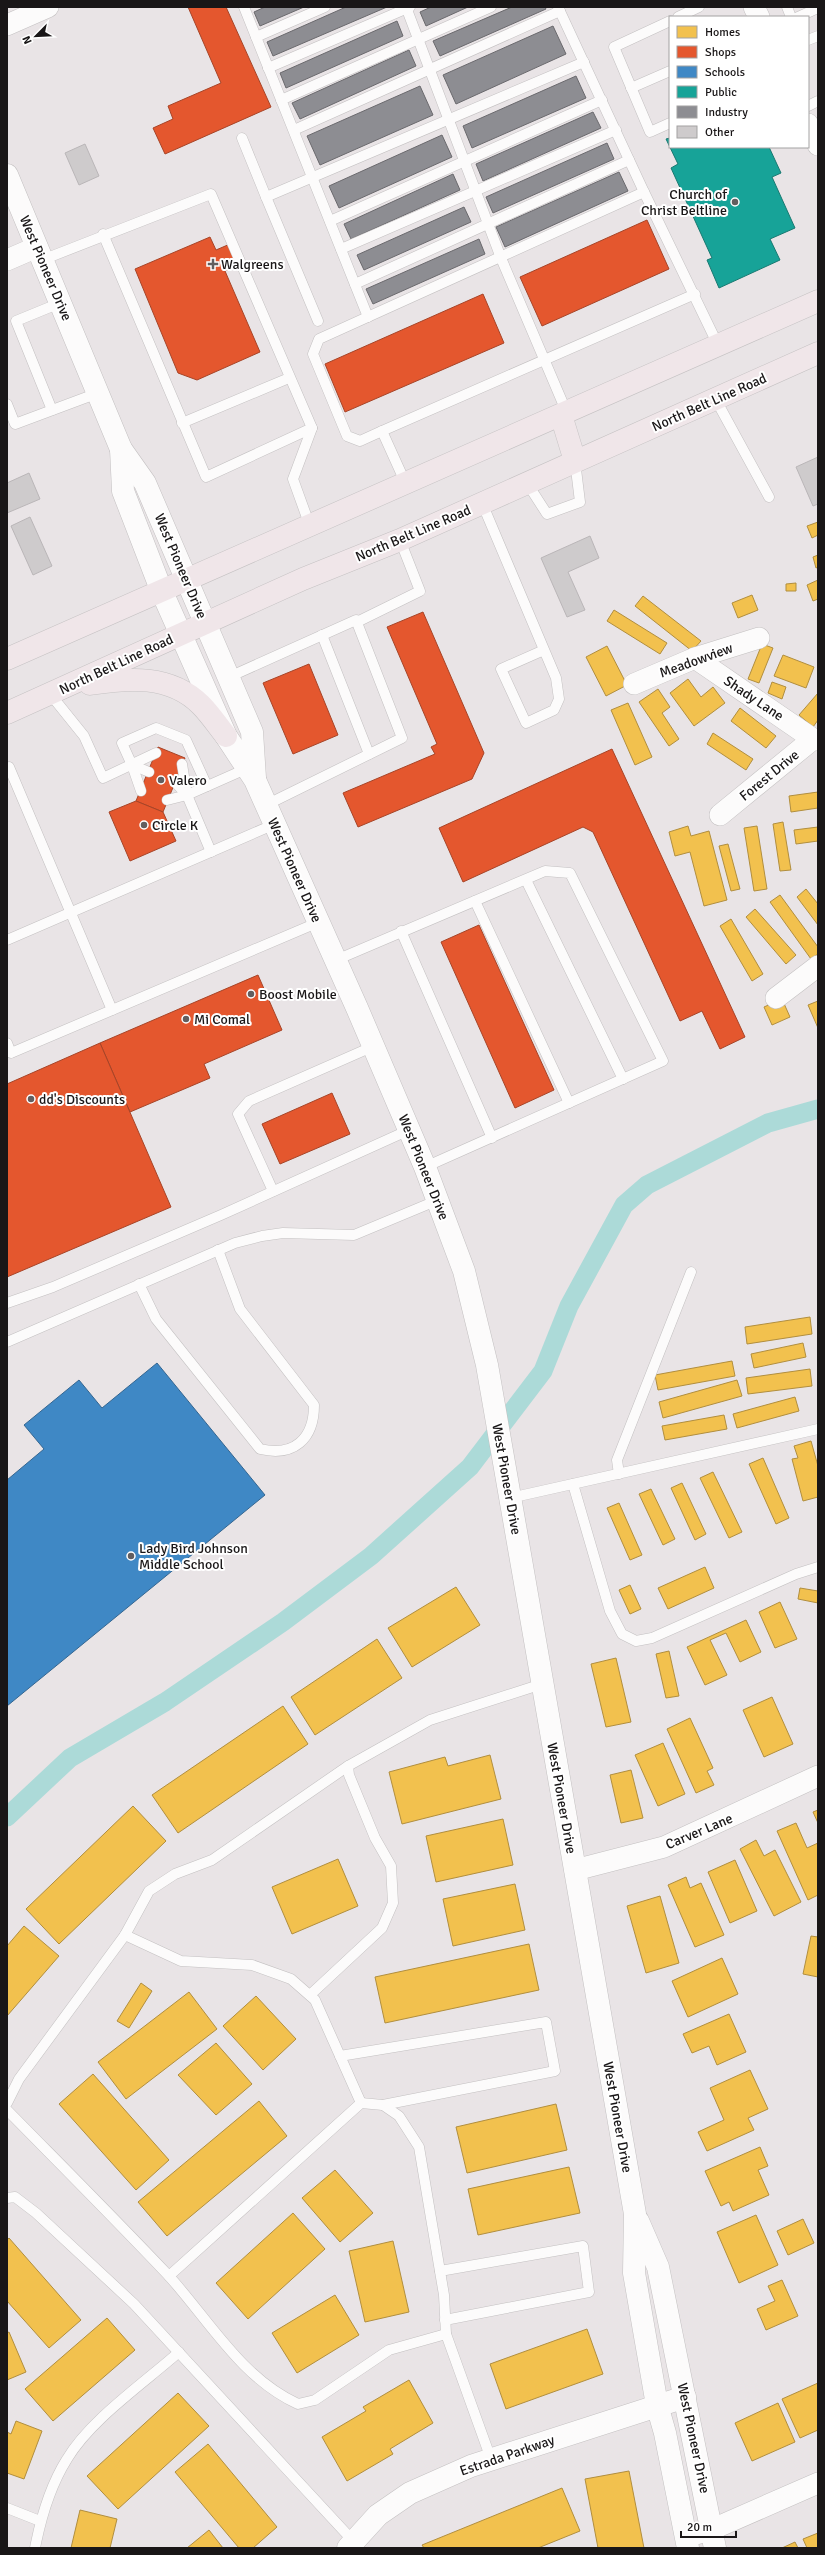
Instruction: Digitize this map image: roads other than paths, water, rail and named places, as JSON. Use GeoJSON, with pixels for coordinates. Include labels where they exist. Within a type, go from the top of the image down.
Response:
{"type":"FeatureCollection","features":[{"type":"Feature","properties":{"kind":"main road","name":"West Pioneer Drive"},"geometry":{"type":"LineString","coordinates":[[7,175],[121,449],[145,484],[252,732],[251,774]]}},
{"type":"Feature","properties":{"kind":"main road"},"geometry":{"type":"LineString","coordinates":[[7,659],[187,582],[818,300]]}},
{"type":"Feature","properties":{"kind":"main road","name":"North Belt Line Road"},"geometry":{"type":"LineString","coordinates":[[7,713],[60,691],[303,579],[400,540],[716,400],[818,353]]}},
{"type":"Feature","properties":{"kind":"main road"},"geometry":{"type":"LineString","coordinates":[[564,414],[575,462]]}},
{"type":"Feature","properties":{"kind":"main road","name":"West Pioneer Drive"},"geometry":{"type":"LineString","coordinates":[[121,449],[123,491],[162,592],[182,634],[226,736],[251,774],[336,960],[425,1167],[464,1271],[487,1366],[635,2214],[634,2273],[657,2405],[665,2433],[687,2542]]}},
{"type":"Feature","properties":{"kind":"main road"},"geometry":{"type":"LineString","coordinates":[[60,691],[133,678],[158,682],[182,691],[200,704],[226,736]]}},
{"type":"Feature","properties":{"kind":"main road","name":"West Pioneer Drive"},"geometry":{"type":"LineString","coordinates":[[635,2214],[658,2267],[714,2539]]}},
{"type":"Feature","properties":{"kind":"main road","name":"Estrada Parkway"},"geometry":{"type":"LineString","coordinates":[[354,2546],[378,2515],[410,2493],[491,2459],[685,2397]]}},
{"type":"Feature","properties":{"kind":"street"},"geometry":{"type":"LineString","coordinates":[[7,25],[48,7]]}},
{"type":"Feature","properties":{"kind":"street"},"geometry":{"type":"LineString","coordinates":[[754,7],[758,16]]}},
{"type":"Feature","properties":{"kind":"street"},"geometry":{"type":"LineString","coordinates":[[811,119],[818,145]]}},
{"type":"Feature","properties":{"kind":"street"},"geometry":{"type":"LineString","coordinates":[[7,260],[40,254]]}},
{"type":"Feature","properties":{"kind":"street","name":"Meadowview"},"geometry":{"type":"LineString","coordinates":[[634,684],[695,658],[759,638]]}},
{"type":"Feature","properties":{"kind":"street","name":"Shady Lane"},"geometry":{"type":"LineString","coordinates":[[695,658],[815,739]]}},
{"type":"Feature","properties":{"kind":"street","name":"Forest Drive"},"geometry":{"type":"LineString","coordinates":[[720,815],[815,739]]}},
{"type":"Feature","properties":{"kind":"street"},"geometry":{"type":"LineString","coordinates":[[776,998],[818,966]]}},
{"type":"Feature","properties":{"kind":"street","name":"Carver Lane"},"geometry":{"type":"LineString","coordinates":[[575,1870],[664,1847],[818,1776]]}},
{"type":"Feature","properties":{"kind":"street"},"geometry":{"type":"LineString","coordinates":[[687,2542],[714,2539],[818,2483]]}},
{"type":"Feature","properties":{"kind":"lane"},"geometry":{"type":"LineString","coordinates":[[245,7],[368,317]]}},
{"type":"Feature","properties":{"kind":"lane"},"geometry":{"type":"LineString","coordinates":[[256,37],[325,7]]}},
{"type":"Feature","properties":{"kind":"lane"},"geometry":{"type":"LineString","coordinates":[[281,100],[418,38],[491,7]]}},
{"type":"Feature","properties":{"kind":"lane"},"geometry":{"type":"LineString","coordinates":[[680,16],[699,7]]}},
{"type":"Feature","properties":{"kind":"lane"},"geometry":{"type":"LineString","coordinates":[[268,68],[408,8],[501,258],[544,360],[564,414]]}},
{"type":"Feature","properties":{"kind":"lane"},"geometry":{"type":"LineString","coordinates":[[800,16],[818,8]]}},
{"type":"Feature","properties":{"kind":"lane"},"geometry":{"type":"LineString","coordinates":[[294,130],[431,70],[559,9],[644,192],[695,294],[718,345]]}},
{"type":"Feature","properties":{"kind":"lane"},"geometry":{"type":"LineString","coordinates":[[669,21],[614,47],[650,132],[669,123]]}},
{"type":"Feature","properties":{"kind":"lane"},"geometry":{"type":"LineString","coordinates":[[266,197],[584,62]]}},
{"type":"Feature","properties":{"kind":"lane"},"geometry":{"type":"LineString","coordinates":[[631,88],[669,71]]}},
{"type":"Feature","properties":{"kind":"lane"},"geometry":{"type":"LineString","coordinates":[[330,221],[602,100]]}},
{"type":"Feature","properties":{"kind":"lane"},"geometry":{"type":"LineString","coordinates":[[811,119],[818,101]]}},
{"type":"Feature","properties":{"kind":"lane"},"geometry":{"type":"LineString","coordinates":[[341,249],[476,192],[616,130]]}},
{"type":"Feature","properties":{"kind":"lane"},"geometry":{"type":"LineString","coordinates":[[242,138],[318,322]]}},
{"type":"Feature","properties":{"kind":"lane"},"geometry":{"type":"LineString","coordinates":[[355,284],[629,160]]}},
{"type":"Feature","properties":{"kind":"lane"},"geometry":{"type":"LineString","coordinates":[[644,192],[501,258],[319,339],[313,354],[347,436],[360,441],[695,294]]}},
{"type":"Feature","properties":{"kind":"lane"},"geometry":{"type":"LineString","coordinates":[[40,254],[103,234],[211,194],[289,378],[312,428],[293,479],[310,526]]}},
{"type":"Feature","properties":{"kind":"lane"},"geometry":{"type":"LineString","coordinates":[[103,234],[206,477],[312,428]]}},
{"type":"Feature","properties":{"kind":"lane"},"geometry":{"type":"LineString","coordinates":[[52,410],[11,323],[60,303]]}},
{"type":"Feature","properties":{"kind":"lane"},"geometry":{"type":"LineString","coordinates":[[182,423],[289,378]]}},
{"type":"Feature","properties":{"kind":"lane"},"geometry":{"type":"LineString","coordinates":[[7,404],[15,424],[98,393]]}},
{"type":"Feature","properties":{"kind":"lane"},"geometry":{"type":"LineString","coordinates":[[716,400],[768,497]]}},
{"type":"Feature","properties":{"kind":"lane"},"geometry":{"type":"LineString","coordinates":[[382,431],[406,484]]}},
{"type":"Feature","properties":{"kind":"lane"},"geometry":{"type":"LineString","coordinates":[[527,483],[547,514],[580,502],[575,462]]}},
{"type":"Feature","properties":{"kind":"lane"},"geometry":{"type":"LineString","coordinates":[[482,503],[556,678],[559,699],[554,710],[526,723],[501,669],[544,650]]}},
{"type":"Feature","properties":{"kind":"lane"},"geometry":{"type":"LineString","coordinates":[[229,677],[356,620],[357,622],[420,591],[400,540]]}},
{"type":"Feature","properties":{"kind":"lane"},"geometry":{"type":"LineString","coordinates":[[266,805],[402,738],[357,622]]}},
{"type":"Feature","properties":{"kind":"lane"},"geometry":{"type":"LineString","coordinates":[[322,635],[369,754]]}},
{"type":"Feature","properties":{"kind":"lane"},"geometry":{"type":"LineString","coordinates":[[60,691],[84,736],[103,778],[156,753]]}},
{"type":"Feature","properties":{"kind":"lane"},"geometry":{"type":"LineString","coordinates":[[140,791],[132,765],[122,743],[156,728],[186,740],[207,786]]}},
{"type":"Feature","properties":{"kind":"lane"},"geometry":{"type":"LineString","coordinates":[[182,764],[187,795],[211,852]]}},
{"type":"Feature","properties":{"kind":"lane"},"geometry":{"type":"LineString","coordinates":[[132,765],[149,772]]}},
{"type":"Feature","properties":{"kind":"lane"},"geometry":{"type":"LineString","coordinates":[[7,768],[9,767],[112,1010]]}},
{"type":"Feature","properties":{"kind":"lane"},"geometry":{"type":"LineString","coordinates":[[168,800],[187,795],[207,786],[251,774]]}},
{"type":"Feature","properties":{"kind":"lane"},"geometry":{"type":"LineString","coordinates":[[175,782],[187,795]]}},
{"type":"Feature","properties":{"kind":"lane"},"geometry":{"type":"LineString","coordinates":[[7,940],[275,824]]}},
{"type":"Feature","properties":{"kind":"lane"},"geometry":{"type":"LineString","coordinates":[[336,960],[545,871],[570,873],[664,1062],[622,1079],[425,1167]]}},
{"type":"Feature","properties":{"kind":"lane"},"geometry":{"type":"LineString","coordinates":[[526,880],[622,1079]]}},
{"type":"Feature","properties":{"kind":"lane"},"geometry":{"type":"LineString","coordinates":[[475,901],[569,1103]]}},
{"type":"Feature","properties":{"kind":"lane"},"geometry":{"type":"LineString","coordinates":[[7,1043],[9,1054],[318,922]]}},
{"type":"Feature","properties":{"kind":"lane"},"geometry":{"type":"LineString","coordinates":[[401,932],[492,1138]]}},
{"type":"Feature","properties":{"kind":"lane"},"geometry":{"type":"LineString","coordinates":[[272,1191],[238,1114],[249,1101],[374,1046]]}},
{"type":"Feature","properties":{"kind":"lane"},"geometry":{"type":"LineString","coordinates":[[7,1304],[53,1287],[409,1130]]}},
{"type":"Feature","properties":{"kind":"lane"},"geometry":{"type":"LineString","coordinates":[[7,1342],[218,1250],[269,1235],[354,1234],[438,1200]]}},
{"type":"Feature","properties":{"kind":"lane"},"geometry":{"type":"LineString","coordinates":[[139,1284],[156,1319],[260,1449],[276,1453],[294,1446],[306,1438],[314,1422],[314,1405],[240,1309],[218,1250]]}},
{"type":"Feature","properties":{"kind":"lane"},"geometry":{"type":"LineString","coordinates":[[619,1474],[617,1460],[691,1272]]}},
{"type":"Feature","properties":{"kind":"lane"},"geometry":{"type":"LineString","coordinates":[[510,1498],[818,1429]]}},
{"type":"Feature","properties":{"kind":"lane"},"geometry":{"type":"LineString","coordinates":[[573,1484],[610,1611],[622,1634],[636,1641],[652,1638],[796,1574],[818,1567]]}},
{"type":"Feature","properties":{"kind":"lane"},"geometry":{"type":"LineString","coordinates":[[7,2103],[18,2079],[125,1935],[149,1891],[175,1874],[212,1860],[348,1766],[430,1720],[542,1684]]}},
{"type":"Feature","properties":{"kind":"lane"},"geometry":{"type":"LineString","coordinates":[[310,1995],[382,1928],[393,1903],[391,1866],[375,1838],[349,1775],[348,1766]]}},
{"type":"Feature","properties":{"kind":"lane"},"geometry":{"type":"LineString","coordinates":[[125,1935],[181,1961],[252,1966],[291,1979],[315,2000],[361,2103]]}},
{"type":"Feature","properties":{"kind":"lane"},"geometry":{"type":"LineString","coordinates":[[169,2276],[361,2103],[383,2106],[555,2071],[546,2022],[340,2056]]}},
{"type":"Feature","properties":{"kind":"lane"},"geometry":{"type":"LineString","coordinates":[[383,2106],[400,2116],[419,2147],[444,2295],[446,2334],[491,2459]]}},
{"type":"Feature","properties":{"kind":"lane"},"geometry":{"type":"LineString","coordinates":[[7,2110],[169,2276],[253,2375],[267,2387],[298,2404],[315,2400],[389,2350],[446,2334]]}},
{"type":"Feature","properties":{"kind":"lane"},"geometry":{"type":"LineString","coordinates":[[7,2198],[15,2197],[36,2213],[134,2304],[354,2546]]}},
{"type":"Feature","properties":{"kind":"lane"},"geometry":{"type":"LineString","coordinates":[[440,2271],[583,2246],[589,2292],[445,2320]]}},
{"type":"Feature","properties":{"kind":"lane"},"geometry":{"type":"LineString","coordinates":[[35,2548],[40,2521],[57,2476],[67,2458],[88,2431],[179,2352]]}},
{"type":"Feature","properties":{"kind":"lane"},"geometry":{"type":"LineString","coordinates":[[7,2508],[40,2521]]}},
{"type":"Feature","properties":{"kind":"waterway"},"geometry":{"type":"LineString","coordinates":[[7,1817],[70,1758],[165,1702],[283,1622],[371,1556],[470,1467],[543,1371],[569,1306],[624,1205],[647,1185],[768,1123],[818,1109]]}},
{"type":"Feature","properties":{"kind":"place","name":"Church of Christ Beltline"},"geometry":{"type":"Point","coordinates":[735,202]}},
{"type":"Feature","properties":{"kind":"place","name":"Walgreens"},"geometry":{"type":"Point","coordinates":[213,264]}},
{"type":"Feature","properties":{"kind":"place","name":"Valero"},"geometry":{"type":"Point","coordinates":[161,780]}},
{"type":"Feature","properties":{"kind":"place","name":"Circle K"},"geometry":{"type":"Point","coordinates":[144,825]}},
{"type":"Feature","properties":{"kind":"place","name":"Boost Mobile"},"geometry":{"type":"Point","coordinates":[251,994]}},
{"type":"Feature","properties":{"kind":"place","name":"Mi Comal"},"geometry":{"type":"Point","coordinates":[186,1019]}},
{"type":"Feature","properties":{"kind":"place","name":"dd's Discounts"},"geometry":{"type":"Point","coordinates":[31,1099]}},
{"type":"Feature","properties":{"kind":"place","name":"Lady Bird Johnson Middle School"},"geometry":{"type":"Point","coordinates":[131,1556]}}]}
